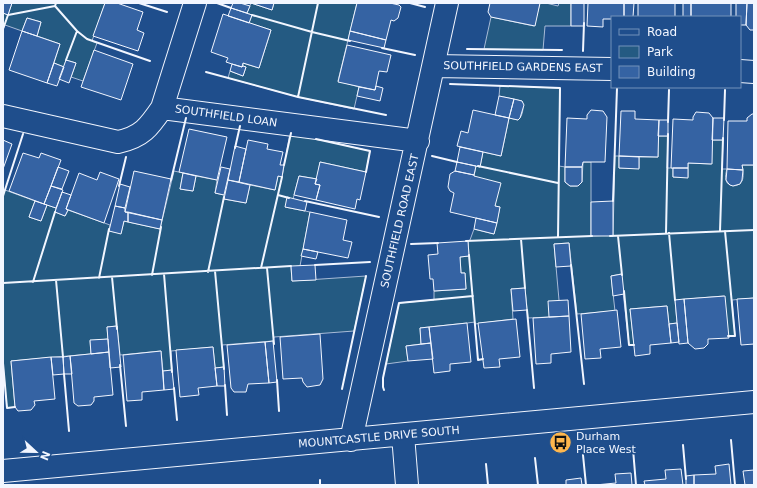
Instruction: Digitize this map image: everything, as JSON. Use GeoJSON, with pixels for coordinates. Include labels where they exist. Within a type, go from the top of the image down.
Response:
{"type":"FeatureCollection","features":[{"type":"Feature","properties":{"kind":"street"},"geometry":{"type":"LineString","coordinates":[[162,108],[195,3]]}},
{"type":"Feature","properties":{"kind":"street","name":"SOUTHFIELD ROAD EAST"},"geometry":{"type":"LineString","coordinates":[[351,440],[418,141],[427,91],[434,66],[447,3]]}},
{"type":"Feature","properties":{"kind":"street","name":"SOUTHFIELD GARDENS EAST"},"geometry":{"type":"LineString","coordinates":[[434,66],[611,69]]}},
{"type":"Feature","properties":{"kind":"street"},"geometry":{"type":"LineString","coordinates":[[741,71],[754,72]]}},
{"type":"Feature","properties":{"kind":"street","name":"SOUTHFIELD LOAN"},"geometry":{"type":"LineString","coordinates":[[3,116],[118,142],[129,140],[138,135],[147,128],[162,108],[418,141]]}},
{"type":"Feature","properties":{"kind":"street","name":"MOUNTCASTLE DRIVE SOUTH"},"geometry":{"type":"LineString","coordinates":[[3,471],[754,402]]}},
{"type":"Feature","properties":{"kind":"street"},"geometry":{"type":"LineString","coordinates":[[403,434],[407,485]]}},
{"type":"Feature","properties":{"kind":"green space"},"geometry":{"type":"Polygon","coordinates":[[[12,3],[105,3],[92,41],[97,43],[83,81],[71,77],[76,63],[66,60],[64,67],[54,63],[60,44],[37,36],[41,22],[27,18],[22,31],[5,25],[3,29],[3,15],[4,13],[8,15],[12,3]]]}},
{"type":"Feature","properties":{"kind":"green space"},"geometry":{"type":"Polygon","coordinates":[[[251,3],[272,10],[274,3],[357,3],[338,81],[359,87],[354,109],[298,97],[228,78],[230,71],[243,76],[246,67],[243,66],[243,63],[259,68],[271,30],[249,23],[252,15],[247,13],[251,3]]]}},
{"type":"Feature","properties":{"kind":"green space"},"geometry":{"type":"Polygon","coordinates":[[[540,3],[558,6],[559,3],[571,3],[571,26],[545,26],[543,50],[484,49],[491,17],[534,26],[540,3]]]}},
{"type":"Feature","properties":{"kind":"green space"},"geometry":{"type":"Polygon","coordinates":[[[500,86],[560,88],[559,166],[565,167],[565,182],[570,186],[577,186],[582,182],[583,162],[591,162],[591,236],[613,235],[615,156],[619,156],[619,168],[639,168],[639,157],[658,157],[658,136],[668,136],[667,168],[673,168],[673,177],[688,177],[688,163],[711,164],[712,140],[723,140],[722,169],[727,169],[726,179],[728,184],[735,186],[742,181],[742,165],[754,165],[754,298],[732,300],[735,336],[728,336],[724,296],[675,300],[677,323],[669,324],[667,306],[630,309],[634,345],[629,345],[621,274],[611,276],[615,311],[577,314],[569,243],[554,244],[559,300],[549,317],[528,318],[525,288],[511,289],[513,319],[475,324],[475,322],[420,328],[421,344],[406,346],[408,361],[386,364],[399,303],[434,300],[434,291],[466,289],[465,273],[461,273],[460,257],[469,256],[468,241],[470,240],[474,229],[494,234],[500,207],[495,206],[474,176],[476,166],[480,167],[483,152],[501,156],[509,118],[518,120],[523,109],[522,101],[499,96],[500,86]]]}},
{"type":"Feature","properties":{"kind":"green space"},"geometry":{"type":"Polygon","coordinates":[[[290,133],[370,151],[366,172],[320,162],[317,179],[299,176],[293,199],[285,207],[310,212],[300,266],[291,267],[292,281],[366,276],[354,331],[274,337],[273,341],[222,345],[224,367],[215,368],[213,347],[171,351],[172,370],[163,371],[161,351],[120,355],[117,326],[107,327],[108,339],[90,341],[91,354],[11,361],[15,407],[7,408],[3,363],[3,191],[5,190],[35,201],[29,217],[41,221],[47,205],[56,208],[55,212],[65,216],[68,210],[110,225],[109,231],[121,233],[124,221],[160,229],[174,171],[183,173],[180,189],[193,191],[196,176],[217,180],[215,193],[224,195],[224,199],[246,203],[250,185],[275,190],[278,176],[282,177],[290,133]]]}},
{"type":"Feature","properties":{"kind":"building"},"geometry":{"type":"Polygon","coordinates":[[[3,3],[12,3],[8,15],[3,13],[3,3]]]}},
{"type":"Feature","properties":{"kind":"building"},"geometry":{"type":"Polygon","coordinates":[[[105,3],[117,3],[143,12],[137,30],[144,33],[138,51],[93,36],[105,3]]]}},
{"type":"Feature","properties":{"kind":"building"},"geometry":{"type":"Polygon","coordinates":[[[233,3],[240,3],[250,6],[247,13],[231,8],[233,3]]]}},
{"type":"Feature","properties":{"kind":"building"},"geometry":{"type":"Polygon","coordinates":[[[251,3],[274,3],[272,10],[251,3]]]}},
{"type":"Feature","properties":{"kind":"building"},"geometry":{"type":"Polygon","coordinates":[[[357,3],[390,3],[401,7],[398,18],[394,21],[391,20],[386,40],[350,31],[357,3]]]}},
{"type":"Feature","properties":{"kind":"building"},"geometry":{"type":"Polygon","coordinates":[[[490,3],[540,3],[535,26],[491,17],[488,12],[490,3]]]}},
{"type":"Feature","properties":{"kind":"building"},"geometry":{"type":"Polygon","coordinates":[[[571,3],[584,3],[584,26],[571,26],[571,3]]]}},
{"type":"Feature","properties":{"kind":"building"},"geometry":{"type":"Polygon","coordinates":[[[588,3],[624,3],[624,16],[611,16],[611,19],[603,19],[603,27],[587,26],[588,3]]]}},
{"type":"Feature","properties":{"kind":"building"},"geometry":{"type":"Polygon","coordinates":[[[624,3],[634,3],[633,16],[624,16],[624,3]]]}},
{"type":"Feature","properties":{"kind":"building"},"geometry":{"type":"Polygon","coordinates":[[[638,3],[675,3],[675,16],[638,16],[638,3]]]}},
{"type":"Feature","properties":{"kind":"building"},"geometry":{"type":"Polygon","coordinates":[[[683,3],[691,3],[691,16],[683,16],[683,3]]]}},
{"type":"Feature","properties":{"kind":"building"},"geometry":{"type":"Polygon","coordinates":[[[691,3],[731,3],[731,16],[691,16],[691,3]]]}},
{"type":"Feature","properties":{"kind":"building"},"geometry":{"type":"Polygon","coordinates":[[[736,3],[747,3],[746,25],[741,25],[741,16],[736,16],[736,3]]]}},
{"type":"Feature","properties":{"kind":"building"},"geometry":{"type":"Polygon","coordinates":[[[747,3],[754,3],[754,30],[750,30],[746,25],[747,3]]]}},
{"type":"Feature","properties":{"kind":"building"},"geometry":{"type":"Polygon","coordinates":[[[231,8],[252,15],[249,23],[228,16],[231,8]]]}},
{"type":"Feature","properties":{"kind":"building"},"geometry":{"type":"Polygon","coordinates":[[[223,14],[271,30],[259,68],[243,63],[242,67],[226,62],[228,58],[211,52],[223,14]]]}},
{"type":"Feature","properties":{"kind":"building"},"geometry":{"type":"Polygon","coordinates":[[[27,18],[41,22],[37,36],[22,31],[27,18]]]}},
{"type":"Feature","properties":{"kind":"building"},"geometry":{"type":"Polygon","coordinates":[[[22,31],[60,44],[47,83],[9,70],[22,31]]]}},
{"type":"Feature","properties":{"kind":"building"},"geometry":{"type":"Polygon","coordinates":[[[350,31],[386,40],[384,48],[348,40],[350,31]]]}},
{"type":"Feature","properties":{"kind":"building"},"geometry":{"type":"Polygon","coordinates":[[[347,45],[391,55],[387,72],[379,71],[375,90],[338,82],[347,45]]]}},
{"type":"Feature","properties":{"kind":"building"},"geometry":{"type":"Polygon","coordinates":[[[94,50],[133,64],[121,100],[81,87],[94,50]]]}},
{"type":"Feature","properties":{"kind":"building"},"geometry":{"type":"Polygon","coordinates":[[[66,60],[76,63],[69,83],[59,79],[66,60]]]}},
{"type":"Feature","properties":{"kind":"building"},"geometry":{"type":"Polygon","coordinates":[[[54,63],[64,67],[57,86],[47,83],[54,63]]]}},
{"type":"Feature","properties":{"kind":"building"},"geometry":{"type":"Polygon","coordinates":[[[232,64],[246,67],[243,76],[230,71],[232,64]]]}},
{"type":"Feature","properties":{"kind":"building"},"geometry":{"type":"Polygon","coordinates":[[[376,86],[383,88],[380,101],[357,96],[359,87],[375,90],[376,86]]]}},
{"type":"Feature","properties":{"kind":"building"},"geometry":{"type":"Polygon","coordinates":[[[499,96],[514,99],[509,118],[495,115],[499,96]]]}},
{"type":"Feature","properties":{"kind":"building"},"geometry":{"type":"Polygon","coordinates":[[[514,99],[522,101],[524,105],[518,120],[509,118],[514,99]]]}},
{"type":"Feature","properties":{"kind":"building"},"geometry":{"type":"Polygon","coordinates":[[[473,110],[509,118],[501,156],[457,146],[461,131],[468,133],[473,110]]]}},
{"type":"Feature","properties":{"kind":"building"},"geometry":{"type":"Polygon","coordinates":[[[591,110],[603,111],[607,117],[605,162],[583,162],[582,167],[565,167],[567,118],[587,119],[587,115],[591,110]]]}},
{"type":"Feature","properties":{"kind":"building"},"geometry":{"type":"Polygon","coordinates":[[[621,111],[635,111],[635,119],[659,120],[658,157],[619,156],[621,111]]]}},
{"type":"Feature","properties":{"kind":"building"},"geometry":{"type":"Polygon","coordinates":[[[696,112],[709,113],[713,118],[712,164],[688,163],[688,168],[671,168],[673,119],[693,120],[696,112]]]}},
{"type":"Feature","properties":{"kind":"building"},"geometry":{"type":"Polygon","coordinates":[[[754,114],[754,165],[742,165],[743,170],[727,169],[728,121],[747,121],[747,118],[754,114]]]}},
{"type":"Feature","properties":{"kind":"building"},"geometry":{"type":"Polygon","coordinates":[[[713,118],[724,118],[723,140],[712,140],[713,118]]]}},
{"type":"Feature","properties":{"kind":"building"},"geometry":{"type":"Polygon","coordinates":[[[659,120],[668,120],[668,136],[658,136],[659,120]]]}},
{"type":"Feature","properties":{"kind":"building"},"geometry":{"type":"Polygon","coordinates":[[[189,129],[227,137],[217,180],[179,172],[189,129]]]}},
{"type":"Feature","properties":{"kind":"building"},"geometry":{"type":"Polygon","coordinates":[[[3,140],[12,144],[3,169],[3,140]]]}},
{"type":"Feature","properties":{"kind":"building"},"geometry":{"type":"Polygon","coordinates":[[[248,140],[268,144],[267,149],[283,152],[280,165],[284,165],[282,177],[278,176],[275,190],[239,182],[248,140]]]}},
{"type":"Feature","properties":{"kind":"building"},"geometry":{"type":"Polygon","coordinates":[[[235,146],[246,149],[239,182],[228,180],[235,146]]]}},
{"type":"Feature","properties":{"kind":"building"},"geometry":{"type":"Polygon","coordinates":[[[460,147],[483,152],[480,167],[457,162],[460,147]]]}},
{"type":"Feature","properties":{"kind":"building"},"geometry":{"type":"Polygon","coordinates":[[[23,153],[39,158],[41,153],[61,160],[44,204],[9,191],[23,153]]]}},
{"type":"Feature","properties":{"kind":"building"},"geometry":{"type":"Polygon","coordinates":[[[619,156],[639,157],[639,169],[619,168],[619,156]]]}},
{"type":"Feature","properties":{"kind":"building"},"geometry":{"type":"Polygon","coordinates":[[[320,162],[366,172],[360,200],[357,199],[355,209],[316,200],[320,185],[315,184],[320,162]]]}},
{"type":"Feature","properties":{"kind":"building"},"geometry":{"type":"Polygon","coordinates":[[[457,162],[476,166],[474,175],[455,171],[457,162]]]}},
{"type":"Feature","properties":{"kind":"building"},"geometry":{"type":"Polygon","coordinates":[[[58,167],[69,171],[62,189],[51,186],[58,167]]]}},
{"type":"Feature","properties":{"kind":"building"},"geometry":{"type":"Polygon","coordinates":[[[221,167],[230,169],[224,195],[215,193],[221,167]]]}},
{"type":"Feature","properties":{"kind":"building"},"geometry":{"type":"Polygon","coordinates":[[[565,167],[582,167],[582,182],[578,186],[570,186],[565,182],[565,167]]]}},
{"type":"Feature","properties":{"kind":"building"},"geometry":{"type":"Polygon","coordinates":[[[673,168],[688,168],[688,178],[673,177],[673,168]]]}},
{"type":"Feature","properties":{"kind":"building"},"geometry":{"type":"Polygon","coordinates":[[[727,169],[743,170],[740,184],[733,186],[728,183],[726,180],[727,169]]]}},
{"type":"Feature","properties":{"kind":"building"},"geometry":{"type":"Polygon","coordinates":[[[134,171],[171,179],[162,220],[125,212],[134,171]]]}},
{"type":"Feature","properties":{"kind":"building"},"geometry":{"type":"Polygon","coordinates":[[[455,171],[501,183],[495,206],[500,207],[497,223],[450,212],[454,193],[450,191],[448,187],[450,174],[455,171]]]}},
{"type":"Feature","properties":{"kind":"building"},"geometry":{"type":"Polygon","coordinates":[[[100,172],[119,179],[104,223],[66,209],[79,173],[97,180],[100,172]]]}},
{"type":"Feature","properties":{"kind":"building"},"geometry":{"type":"Polygon","coordinates":[[[183,173],[196,176],[193,191],[180,189],[183,173]]]}},
{"type":"Feature","properties":{"kind":"building"},"geometry":{"type":"Polygon","coordinates":[[[299,176],[317,179],[315,184],[320,185],[316,200],[294,195],[299,176]]]}},
{"type":"Feature","properties":{"kind":"building"},"geometry":{"type":"Polygon","coordinates":[[[228,180],[250,185],[246,203],[224,199],[228,180]]]}},
{"type":"Feature","properties":{"kind":"building"},"geometry":{"type":"Polygon","coordinates":[[[120,184],[130,187],[125,208],[115,206],[120,184]]]}},
{"type":"Feature","properties":{"kind":"building"},"geometry":{"type":"Polygon","coordinates":[[[51,186],[63,190],[56,208],[44,204],[51,186]]]}},
{"type":"Feature","properties":{"kind":"building"},"geometry":{"type":"Polygon","coordinates":[[[62,192],[71,195],[66,209],[68,210],[65,216],[55,212],[62,192]]]}},
{"type":"Feature","properties":{"kind":"building"},"geometry":{"type":"Polygon","coordinates":[[[287,197],[307,202],[305,211],[285,207],[287,197]]]}},
{"type":"Feature","properties":{"kind":"building"},"geometry":{"type":"Polygon","coordinates":[[[35,201],[47,205],[41,221],[29,217],[35,201]]]}},
{"type":"Feature","properties":{"kind":"building"},"geometry":{"type":"Polygon","coordinates":[[[613,201],[613,236],[591,236],[591,202],[613,201]]]}},
{"type":"Feature","properties":{"kind":"building"},"geometry":{"type":"Polygon","coordinates":[[[115,206],[125,208],[125,212],[128,212],[128,222],[124,221],[121,234],[109,231],[115,206]]]}},
{"type":"Feature","properties":{"kind":"building"},"geometry":{"type":"Polygon","coordinates":[[[128,212],[162,220],[160,229],[128,222],[128,212]]]}},
{"type":"Feature","properties":{"kind":"building"},"geometry":{"type":"Polygon","coordinates":[[[310,212],[347,220],[343,240],[352,242],[348,258],[303,249],[310,212]]]}},
{"type":"Feature","properties":{"kind":"building"},"geometry":{"type":"Polygon","coordinates":[[[476,218],[497,223],[494,234],[474,229],[476,218]]]}},
{"type":"Feature","properties":{"kind":"building"},"geometry":{"type":"Polygon","coordinates":[[[468,241],[469,256],[460,257],[461,273],[465,273],[466,289],[434,291],[433,279],[430,279],[428,255],[438,254],[437,243],[468,241]]]}},
{"type":"Feature","properties":{"kind":"building"},"geometry":{"type":"Polygon","coordinates":[[[569,243],[571,266],[556,267],[554,244],[569,243]]]}},
{"type":"Feature","properties":{"kind":"building"},"geometry":{"type":"Polygon","coordinates":[[[303,249],[318,252],[316,259],[301,256],[303,249]]]}},
{"type":"Feature","properties":{"kind":"building"},"geometry":{"type":"Polygon","coordinates":[[[315,265],[316,280],[292,281],[291,266],[315,265]]]}},
{"type":"Feature","properties":{"kind":"building"},"geometry":{"type":"Polygon","coordinates":[[[622,274],[624,294],[613,296],[611,276],[622,274]]]}},
{"type":"Feature","properties":{"kind":"building"},"geometry":{"type":"Polygon","coordinates":[[[525,288],[527,310],[513,311],[511,289],[525,288]]]}},
{"type":"Feature","properties":{"kind":"building"},"geometry":{"type":"Polygon","coordinates":[[[725,296],[729,338],[708,339],[708,344],[704,348],[695,349],[688,343],[684,299],[725,296]]]}},
{"type":"Feature","properties":{"kind":"building"},"geometry":{"type":"Polygon","coordinates":[[[754,298],[754,344],[741,345],[737,299],[754,298]]]}},
{"type":"Feature","properties":{"kind":"building"},"geometry":{"type":"Polygon","coordinates":[[[684,299],[688,343],[679,344],[675,300],[684,299]]]}},
{"type":"Feature","properties":{"kind":"building"},"geometry":{"type":"Polygon","coordinates":[[[568,300],[569,316],[549,317],[548,301],[568,300]]]}},
{"type":"Feature","properties":{"kind":"building"},"geometry":{"type":"Polygon","coordinates":[[[667,306],[671,343],[650,345],[650,354],[635,356],[630,309],[667,306]]]}},
{"type":"Feature","properties":{"kind":"building"},"geometry":{"type":"Polygon","coordinates":[[[617,310],[621,347],[600,349],[601,358],[585,359],[581,314],[617,310]]]}},
{"type":"Feature","properties":{"kind":"building"},"geometry":{"type":"Polygon","coordinates":[[[569,316],[571,352],[551,354],[551,363],[536,364],[533,318],[569,316]]]}},
{"type":"Feature","properties":{"kind":"building"},"geometry":{"type":"Polygon","coordinates":[[[516,319],[520,357],[499,359],[500,367],[484,368],[478,323],[516,319]]]}},
{"type":"Feature","properties":{"kind":"building"},"geometry":{"type":"Polygon","coordinates":[[[467,323],[471,362],[450,364],[450,371],[434,373],[429,327],[467,323]]]}},
{"type":"Feature","properties":{"kind":"building"},"geometry":{"type":"Polygon","coordinates":[[[677,323],[679,342],[671,343],[669,324],[677,323]]]}},
{"type":"Feature","properties":{"kind":"building"},"geometry":{"type":"Polygon","coordinates":[[[117,326],[121,367],[110,368],[107,327],[117,326]]]}},
{"type":"Feature","properties":{"kind":"building"},"geometry":{"type":"Polygon","coordinates":[[[429,327],[431,343],[421,344],[420,328],[429,327]]]}},
{"type":"Feature","properties":{"kind":"building"},"geometry":{"type":"Polygon","coordinates":[[[320,334],[323,379],[320,385],[307,387],[302,378],[283,379],[280,337],[320,334]]]}},
{"type":"Feature","properties":{"kind":"building"},"geometry":{"type":"Polygon","coordinates":[[[108,339],[109,352],[91,354],[90,340],[108,339]]]}},
{"type":"Feature","properties":{"kind":"building"},"geometry":{"type":"Polygon","coordinates":[[[273,341],[277,382],[269,383],[265,342],[273,341]]]}},
{"type":"Feature","properties":{"kind":"building"},"geometry":{"type":"Polygon","coordinates":[[[265,342],[269,383],[248,384],[246,392],[234,392],[231,388],[227,345],[265,342]]]}},
{"type":"Feature","properties":{"kind":"building"},"geometry":{"type":"Polygon","coordinates":[[[431,343],[433,359],[408,361],[406,346],[431,343]]]}},
{"type":"Feature","properties":{"kind":"building"},"geometry":{"type":"Polygon","coordinates":[[[213,347],[217,386],[198,388],[199,395],[180,397],[176,350],[213,347]]]}},
{"type":"Feature","properties":{"kind":"building"},"geometry":{"type":"Polygon","coordinates":[[[161,351],[164,390],[142,392],[142,400],[127,401],[123,355],[161,351]]]}},
{"type":"Feature","properties":{"kind":"building"},"geometry":{"type":"Polygon","coordinates":[[[109,352],[113,395],[94,397],[94,401],[91,405],[78,406],[74,403],[70,356],[109,352]]]}},
{"type":"Feature","properties":{"kind":"building"},"geometry":{"type":"Polygon","coordinates":[[[70,356],[72,374],[64,374],[63,357],[70,356]]]}},
{"type":"Feature","properties":{"kind":"building"},"geometry":{"type":"Polygon","coordinates":[[[51,357],[55,399],[34,401],[35,405],[31,410],[18,411],[15,407],[11,361],[51,357]]]}},
{"type":"Feature","properties":{"kind":"building"},"geometry":{"type":"Polygon","coordinates":[[[51,357],[63,357],[64,374],[53,375],[51,357]]]}},
{"type":"Feature","properties":{"kind":"building"},"geometry":{"type":"Polygon","coordinates":[[[224,367],[225,386],[217,386],[215,368],[224,367]]]}},
{"type":"Feature","properties":{"kind":"building"},"geometry":{"type":"Polygon","coordinates":[[[172,370],[174,389],[164,390],[163,371],[172,370]]]}},
{"type":"Feature","properties":{"kind":"building"},"geometry":{"type":"Polygon","coordinates":[[[729,464],[731,485],[694,485],[694,475],[716,474],[715,466],[729,464]]]}},
{"type":"Feature","properties":{"kind":"building"},"geometry":{"type":"Polygon","coordinates":[[[681,469],[683,485],[645,485],[644,481],[666,479],[665,470],[681,469]]]}},
{"type":"Feature","properties":{"kind":"building"},"geometry":{"type":"Polygon","coordinates":[[[754,470],[754,485],[745,485],[743,471],[754,470]]]}},
{"type":"Feature","properties":{"kind":"building"},"geometry":{"type":"Polygon","coordinates":[[[631,473],[632,485],[595,485],[616,483],[615,474],[631,473]]]}},
{"type":"Feature","properties":{"kind":"building"},"geometry":{"type":"Polygon","coordinates":[[[694,475],[694,485],[686,485],[686,476],[694,475]]]}},
{"type":"Feature","properties":{"kind":"building"},"geometry":{"type":"Polygon","coordinates":[[[581,478],[582,485],[566,485],[566,480],[581,478]]]}},
{"type":"Feature","properties":{"kind":"wall"},"geometry":{"type":"LineString","coordinates":[[3,29],[8,15],[55,6],[56,3]]}},
{"type":"Feature","properties":{"kind":"wall"},"geometry":{"type":"LineString","coordinates":[[139,3],[167,12]]}},
{"type":"Feature","properties":{"kind":"wall"},"geometry":{"type":"LineString","coordinates":[[217,3],[231,8]]}},
{"type":"Feature","properties":{"kind":"wall"},"geometry":{"type":"LineString","coordinates":[[318,3],[298,97],[386,115]]}},
{"type":"Feature","properties":{"kind":"wall"},"geometry":{"type":"LineString","coordinates":[[410,3],[425,7]]}},
{"type":"Feature","properties":{"kind":"wall"},"geometry":{"type":"LineString","coordinates":[[55,6],[77,31],[87,39],[150,61]]}},
{"type":"Feature","properties":{"kind":"wall"},"geometry":{"type":"LineString","coordinates":[[252,15],[350,41]]}},
{"type":"Feature","properties":{"kind":"wall"},"geometry":{"type":"LineString","coordinates":[[583,51],[584,23]]}},
{"type":"Feature","properties":{"kind":"wall"},"geometry":{"type":"LineString","coordinates":[[66,60],[77,31]]}},
{"type":"Feature","properties":{"kind":"wall"},"geometry":{"type":"LineString","coordinates":[[382,48],[415,55]]}},
{"type":"Feature","properties":{"kind":"wall"},"geometry":{"type":"LineString","coordinates":[[467,49],[562,50]]}},
{"type":"Feature","properties":{"kind":"wall"},"geometry":{"type":"LineString","coordinates":[[206,72],[298,97]]}},
{"type":"Feature","properties":{"kind":"wall"},"geometry":{"type":"LineString","coordinates":[[450,84],[560,88],[558,237]]}},
{"type":"Feature","properties":{"kind":"wall"},"geometry":{"type":"LineString","coordinates":[[613,201],[617,88]]}},
{"type":"Feature","properties":{"kind":"wall"},"geometry":{"type":"LineString","coordinates":[[668,122],[669,90]]}},
{"type":"Feature","properties":{"kind":"wall"},"geometry":{"type":"LineString","coordinates":[[724,120],[725,90]]}},
{"type":"Feature","properties":{"kind":"wall"},"geometry":{"type":"LineString","coordinates":[[171,180],[186,118]]}},
{"type":"Feature","properties":{"kind":"wall"},"geometry":{"type":"LineString","coordinates":[[235,148],[240,126]]}},
{"type":"Feature","properties":{"kind":"wall"},"geometry":{"type":"LineString","coordinates":[[284,165],[291,133]]}},
{"type":"Feature","properties":{"kind":"wall"},"geometry":{"type":"LineString","coordinates":[[3,196],[23,134]]}},
{"type":"Feature","properties":{"kind":"wall"},"geometry":{"type":"LineString","coordinates":[[666,233],[668,134]]}},
{"type":"Feature","properties":{"kind":"wall"},"geometry":{"type":"LineString","coordinates":[[720,231],[723,138]]}},
{"type":"Feature","properties":{"kind":"wall"},"geometry":{"type":"LineString","coordinates":[[316,139],[370,151],[366,172]]}},
{"type":"Feature","properties":{"kind":"wall"},"geometry":{"type":"LineString","coordinates":[[432,156],[457,162]]}},
{"type":"Feature","properties":{"kind":"wall"},"geometry":{"type":"LineString","coordinates":[[119,186],[126,157]]}},
{"type":"Feature","properties":{"kind":"wall"},"geometry":{"type":"LineString","coordinates":[[478,166],[558,183]]}},
{"type":"Feature","properties":{"kind":"wall"},"geometry":{"type":"LineString","coordinates":[[261,268],[282,177]]}},
{"type":"Feature","properties":{"kind":"wall"},"geometry":{"type":"LineString","coordinates":[[278,195],[289,198]]}},
{"type":"Feature","properties":{"kind":"wall"},"geometry":{"type":"LineString","coordinates":[[208,272],[224,197]]}},
{"type":"Feature","properties":{"kind":"wall"},"geometry":{"type":"LineString","coordinates":[[305,201],[379,217]]}},
{"type":"Feature","properties":{"kind":"wall"},"geometry":{"type":"LineString","coordinates":[[33,282],[55,212]]}},
{"type":"Feature","properties":{"kind":"wall"},"geometry":{"type":"LineString","coordinates":[[152,275],[161,227]]}},
{"type":"Feature","properties":{"kind":"wall"},"geometry":{"type":"LineString","coordinates":[[99,278],[109,229]]}},
{"type":"Feature","properties":{"kind":"wall"},"geometry":{"type":"LineString","coordinates":[[610,236],[754,230]]}},
{"type":"Feature","properties":{"kind":"wall"},"geometry":{"type":"LineString","coordinates":[[725,231],[735,336],[728,336]]}},
{"type":"Feature","properties":{"kind":"wall"},"geometry":{"type":"LineString","coordinates":[[669,233],[675,300]]}},
{"type":"Feature","properties":{"kind":"wall"},"geometry":{"type":"LineString","coordinates":[[466,241],[592,236]]}},
{"type":"Feature","properties":{"kind":"wall"},"geometry":{"type":"LineString","coordinates":[[618,236],[622,275]]}},
{"type":"Feature","properties":{"kind":"wall"},"geometry":{"type":"LineString","coordinates":[[521,239],[525,288]]}},
{"type":"Feature","properties":{"kind":"wall"},"geometry":{"type":"LineString","coordinates":[[411,244],[438,243]]}},
{"type":"Feature","properties":{"kind":"wall"},"geometry":{"type":"LineString","coordinates":[[469,255],[478,360],[483,359]]}},
{"type":"Feature","properties":{"kind":"wall"},"geometry":{"type":"LineString","coordinates":[[315,265],[370,262]]}},
{"type":"Feature","properties":{"kind":"wall"},"geometry":{"type":"LineString","coordinates":[[571,265],[584,384]]}},
{"type":"Feature","properties":{"kind":"wall"},"geometry":{"type":"LineString","coordinates":[[3,283],[291,266]]}},
{"type":"Feature","properties":{"kind":"wall"},"geometry":{"type":"LineString","coordinates":[[267,268],[274,344]]}},
{"type":"Feature","properties":{"kind":"wall"},"geometry":{"type":"LineString","coordinates":[[215,271],[224,369]]}},
{"type":"Feature","properties":{"kind":"wall"},"geometry":{"type":"LineString","coordinates":[[164,274],[172,372]]}},
{"type":"Feature","properties":{"kind":"wall"},"geometry":{"type":"LineString","coordinates":[[342,389],[366,276]]}},
{"type":"Feature","properties":{"kind":"wall"},"geometry":{"type":"LineString","coordinates":[[112,277],[117,329]]}},
{"type":"Feature","properties":{"kind":"wall"},"geometry":{"type":"LineString","coordinates":[[56,280],[63,357]]}},
{"type":"Feature","properties":{"kind":"wall"},"geometry":{"type":"LineString","coordinates":[[624,291],[629,345],[634,345]]}},
{"type":"Feature","properties":{"kind":"wall"},"geometry":{"type":"LineString","coordinates":[[384,390],[383,378],[399,303],[473,296]]}},
{"type":"Feature","properties":{"kind":"wall"},"geometry":{"type":"LineString","coordinates":[[527,310],[534,388]]}},
{"type":"Feature","properties":{"kind":"wall"},"geometry":{"type":"LineString","coordinates":[[3,363],[7,408],[15,407]]}},
{"type":"Feature","properties":{"kind":"wall"},"geometry":{"type":"LineString","coordinates":[[120,365],[126,426]]}},
{"type":"Feature","properties":{"kind":"wall"},"geometry":{"type":"LineString","coordinates":[[64,374],[69,431]]}},
{"type":"Feature","properties":{"kind":"wall"},"geometry":{"type":"LineString","coordinates":[[277,380],[279,411]]}},
{"type":"Feature","properties":{"kind":"wall"},"geometry":{"type":"LineString","coordinates":[[225,385],[227,415]]}},
{"type":"Feature","properties":{"kind":"wall"},"geometry":{"type":"LineString","coordinates":[[174,388],[177,420]]}},
{"type":"Feature","properties":{"kind":"wall"},"geometry":{"type":"LineString","coordinates":[[731,440],[735,485]]}},
{"type":"Feature","properties":{"kind":"wall"},"geometry":{"type":"LineString","coordinates":[[683,445],[686,479]]}},
{"type":"Feature","properties":{"kind":"wall"},"geometry":{"type":"LineString","coordinates":[[633,449],[636,485]]}},
{"type":"Feature","properties":{"kind":"wall"},"geometry":{"type":"LineString","coordinates":[[583,455],[586,485]]}},
{"type":"Feature","properties":{"kind":"wall"},"geometry":{"type":"LineString","coordinates":[[535,458],[538,485]]}},
{"type":"Feature","properties":{"kind":"wall"},"geometry":{"type":"LineString","coordinates":[[486,464],[488,485]]}},
{"type":"Feature","properties":{"kind":"wall"},"geometry":{"type":"LineString","coordinates":[[320,480],[320,485]]}},
{"type":"Feature","properties":{"kind":"place","name":"Durham Place West"},"geometry":{"type":"Point","coordinates":[561,442]}}]}
